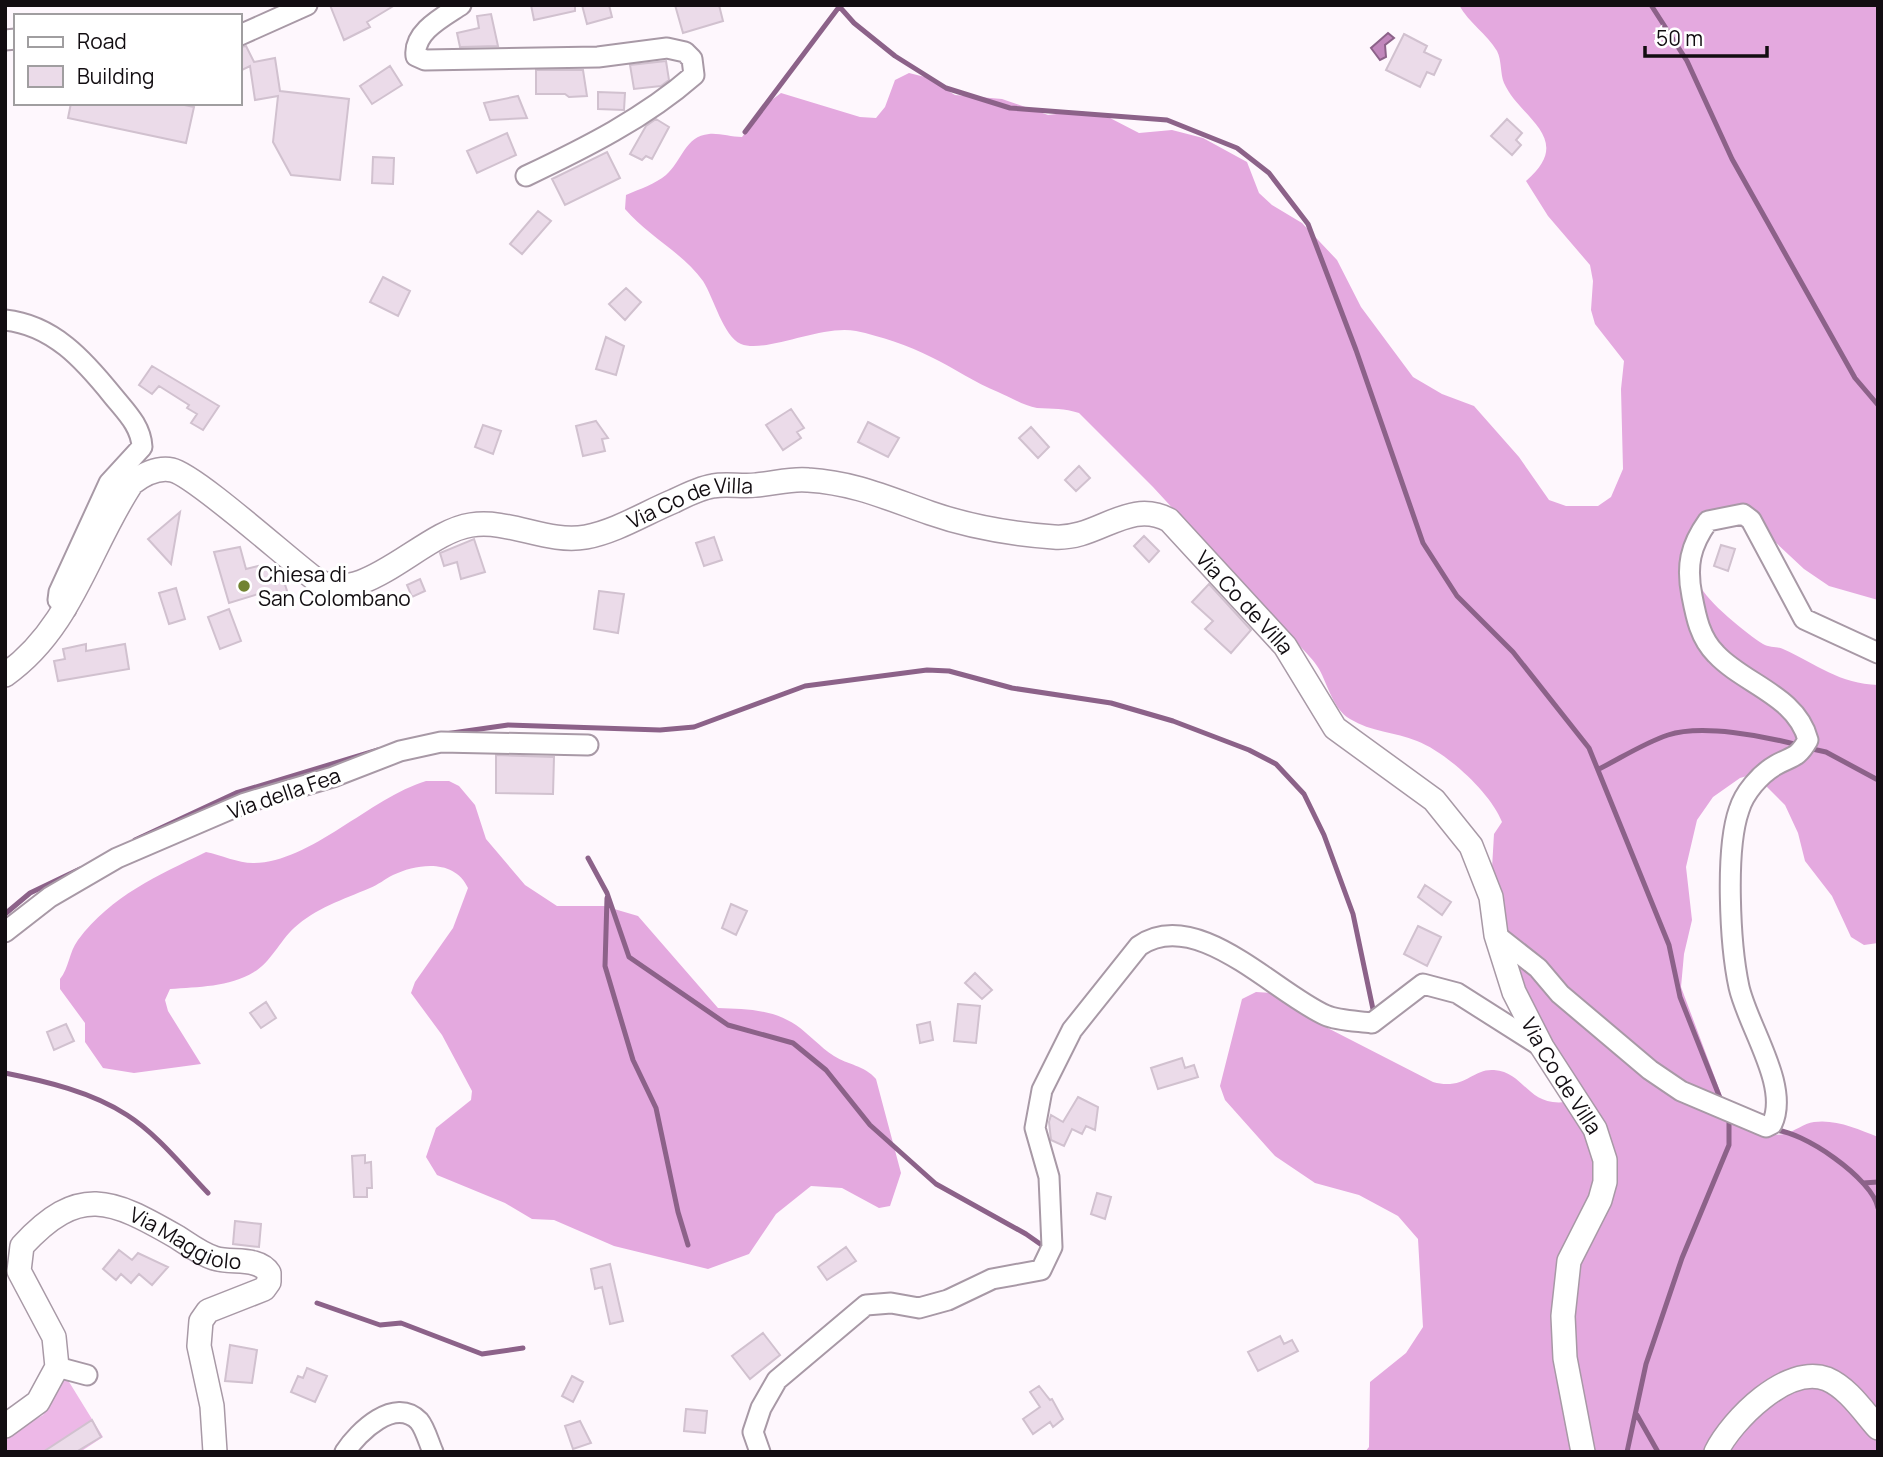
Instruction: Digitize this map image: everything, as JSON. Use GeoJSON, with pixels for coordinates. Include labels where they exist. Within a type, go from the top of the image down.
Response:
{"type":"FeatureCollection","features":[{"type":"Feature","properties":{"kind":"street"},"geometry":{"type":"LineString","coordinates":[[242,34],[307,5]]}},
{"type":"Feature","properties":{"kind":"street"},"geometry":{"type":"LineString","coordinates":[[461,5],[436,21],[417,41],[416,57],[425,60],[597,57],[667,48],[685,52],[692,59],[694,75],[677,90],[601,140],[526,176]]}},
{"type":"Feature","properties":{"kind":"street"},"geometry":{"type":"LineString","coordinates":[[5,320],[23,322],[44,331],[80,356],[133,420],[141,435],[142,447],[109,483],[59,592],[58,600],[66,609],[33,651],[5,675]]}},
{"type":"Feature","properties":{"kind":"street","name":"Via Co de Villa"},"geometry":{"type":"LineString","coordinates":[[66,609],[124,495],[138,479],[158,470],[185,475],[305,572],[326,586],[339,587],[369,578],[431,539],[456,528],[495,522],[567,538],[585,537],[622,526],[674,500],[714,486],[752,486],[806,479],[866,488],[932,513],[993,530],[1057,537],[1076,537],[1127,515],[1153,511],[1169,520],[1277,637],[1335,728],[1434,800],[1453,820],[1471,846],[1491,897],[1496,935],[1514,992],[1542,1047],[1595,1129],[1605,1160],[1605,1182],[1600,1200],[1569,1261],[1563,1316],[1564,1358],[1583,1452]]}},
{"type":"Feature","properties":{"kind":"street"},"geometry":{"type":"LineString","coordinates":[[1496,935],[1538,968],[1560,994],[1660,1077],[1704,1102],[1766,1127],[1772,1124],[1779,1110],[1774,1089],[1739,986],[1731,856],[1739,810],[1751,786],[1776,765],[1790,761],[1808,740],[1798,717],[1780,700],[1716,654],[1698,627],[1689,580],[1688,558],[1696,537],[1708,521],[1743,514],[1751,520],[1804,619],[1878,653]]}},
{"type":"Feature","properties":{"kind":"street","name":"Via della Fea"},"geometry":{"type":"LineString","coordinates":[[5,932],[50,897],[117,858],[246,803],[333,777],[400,751],[441,742],[588,745]]}},
{"type":"Feature","properties":{"kind":"street"},"geometry":{"type":"LineString","coordinates":[[760,1452],[753,1433],[761,1408],[777,1380],[870,1312],[891,1303],[919,1308],[948,1300],[992,1279],[1041,1269],[1052,1247],[1049,1177],[1035,1129],[1042,1090],[1072,1030],[1139,946],[1151,938],[1179,934],[1192,939],[1248,965],[1326,1015],[1372,1023],[1423,984],[1457,993],[1542,1047]]}},
{"type":"Feature","properties":{"kind":"street","name":"Via Maggiolo"},"geometry":{"type":"LineString","coordinates":[[57,1367],[54,1337],[19,1271],[22,1246],[59,1212],[75,1206],[111,1205],[128,1209],[214,1258],[263,1266],[270,1278],[267,1286],[208,1311],[198,1330],[212,1406],[215,1452]]}},
{"type":"Feature","properties":{"kind":"street"},"geometry":{"type":"LineString","coordinates":[[5,1426],[38,1402],[57,1367],[87,1375]]}},
{"type":"Feature","properties":{"kind":"street"},"geometry":{"type":"LineString","coordinates":[[1716,1452],[1724,1436],[1751,1407],[1784,1384],[1805,1376],[1827,1380],[1846,1392],[1878,1428]]}},
{"type":"Feature","properties":{"kind":"street"},"geometry":{"type":"LineString","coordinates":[[345,1452],[359,1432],[390,1413],[406,1413],[419,1421],[433,1452]]}},
{"type":"Feature","properties":{"kind":"shaded area"},"geometry":{"type":"Polygon","coordinates":[[[1459,5],[1878,5],[1878,600],[1829,586],[1804,569],[1759,527],[1745,520],[1712,525],[1700,547],[1696,568],[1700,585],[1710,599],[1763,644],[1783,649],[1840,677],[1878,685],[1878,943],[1864,945],[1851,937],[1832,896],[1805,861],[1798,833],[1785,805],[1754,774],[1740,778],[1713,797],[1697,820],[1686,867],[1692,920],[1684,954],[1681,987],[1727,1110],[1739,1122],[1759,1133],[1775,1135],[1822,1121],[1847,1125],[1878,1137],[1878,1452],[1365,1452],[1369,1447],[1370,1382],[1406,1353],[1423,1327],[1418,1239],[1398,1216],[1359,1195],[1315,1183],[1275,1156],[1225,1100],[1220,1086],[1242,999],[1256,992],[1272,993],[1314,1021],[1433,1082],[1453,1084],[1480,1072],[1494,1070],[1513,1077],[1543,1099],[1566,1102],[1552,1043],[1520,975],[1492,868],[1494,834],[1502,822],[1496,811],[1466,775],[1429,746],[1366,727],[1344,715],[1312,659],[1153,487],[1079,413],[1027,405],[914,349],[856,331],[827,331],[764,345],[741,344],[729,333],[707,288],[695,271],[625,209],[626,195],[666,175],[694,139],[709,134],[742,137],[769,102],[781,93],[860,117],[876,118],[885,107],[895,80],[909,73],[925,77],[955,95],[1002,99],[1048,115],[1081,111],[1110,118],[1139,133],[1172,130],[1203,138],[1247,162],[1259,193],[1272,205],[1302,223],[1337,260],[1361,307],[1413,377],[1442,394],[1474,406],[1519,457],[1549,500],[1566,506],[1598,506],[1611,497],[1623,469],[1621,389],[1624,361],[1595,324],[1591,310],[1593,281],[1590,265],[1548,216],[1526,181],[1540,166],[1546,153],[1540,129],[1504,83],[1497,51],[1459,5]]]}},
{"type":"Feature","properties":{"kind":"shaded area"},"geometry":{"type":"Polygon","coordinates":[[[1388,33],[1394,38],[1385,45],[1386,57],[1380,60],[1371,48],[1388,33]]]}},
{"type":"Feature","properties":{"kind":"shaded area"},"geometry":{"type":"Polygon","coordinates":[[[426,781],[449,781],[459,786],[475,805],[486,839],[525,885],[557,906],[604,906],[638,916],[718,1008],[758,1011],[787,1020],[834,1056],[871,1074],[876,1079],[901,1173],[890,1206],[879,1208],[842,1188],[811,1186],[776,1214],[749,1254],[708,1269],[614,1246],[554,1220],[532,1219],[505,1203],[437,1175],[426,1157],[436,1128],[471,1100],[472,1091],[442,1035],[411,993],[415,982],[453,928],[468,888],[454,872],[435,866],[403,871],[311,915],[289,933],[265,963],[244,977],[213,985],[170,989],[165,1000],[168,1011],[201,1064],[134,1073],[103,1068],[85,1042],[85,1023],[60,989],[60,979],[78,940],[105,911],[136,888],[206,852],[253,863],[296,853],[383,801],[426,781]]]}},
{"type":"Feature","properties":{"kind":"shaded area"},"geometry":{"type":"Polygon","coordinates":[[[66,1377],[103,1437],[80,1452],[5,1452],[5,1437],[43,1415],[66,1377]]]}},
{"type":"Feature","properties":{"kind":"building"},"geometry":{"type":"Polygon","coordinates":[[[330,5],[395,5],[367,22],[370,27],[344,40],[330,5]]]}},
{"type":"Feature","properties":{"kind":"building"},"geometry":{"type":"Polygon","coordinates":[[[531,5],[575,5],[575,11],[534,20],[531,5]]]}},
{"type":"Feature","properties":{"kind":"building"},"geometry":{"type":"Polygon","coordinates":[[[582,5],[609,5],[612,17],[587,24],[582,5]]]}},
{"type":"Feature","properties":{"kind":"building"},"geometry":{"type":"Polygon","coordinates":[[[675,5],[719,5],[723,21],[683,33],[675,5]]]}},
{"type":"Feature","properties":{"kind":"building"},"geometry":{"type":"Polygon","coordinates":[[[491,14],[498,46],[460,47],[457,33],[479,28],[477,16],[491,14]]]}},
{"type":"Feature","properties":{"kind":"building"},"geometry":{"type":"Polygon","coordinates":[[[1404,34],[1427,46],[1424,52],[1441,60],[1434,75],[1427,72],[1420,87],[1386,70],[1404,34]]]}},
{"type":"Feature","properties":{"kind":"building"},"geometry":{"type":"Polygon","coordinates":[[[246,46],[254,62],[275,58],[280,91],[349,99],[340,180],[291,175],[273,142],[278,96],[255,100],[250,66],[242,70],[242,47],[246,46]]]}},
{"type":"Feature","properties":{"kind":"building"},"geometry":{"type":"Polygon","coordinates":[[[666,61],[669,80],[661,86],[634,89],[630,65],[666,61]]]}},
{"type":"Feature","properties":{"kind":"building"},"geometry":{"type":"Polygon","coordinates":[[[390,66],[402,85],[372,104],[360,86],[390,66]]]}},
{"type":"Feature","properties":{"kind":"building"},"geometry":{"type":"Polygon","coordinates":[[[536,70],[583,70],[587,96],[536,94],[536,70]]]}},
{"type":"Feature","properties":{"kind":"building"},"geometry":{"type":"Polygon","coordinates":[[[598,92],[625,93],[624,110],[598,109],[598,92]]]}},
{"type":"Feature","properties":{"kind":"building"},"geometry":{"type":"Polygon","coordinates":[[[518,96],[527,118],[490,120],[484,103],[518,96]]]}},
{"type":"Feature","properties":{"kind":"building"},"geometry":{"type":"Polygon","coordinates":[[[71,105],[194,107],[186,143],[68,118],[71,105]]]}},
{"type":"Feature","properties":{"kind":"building"},"geometry":{"type":"Polygon","coordinates":[[[656,119],[669,127],[652,159],[646,156],[642,160],[630,154],[646,126],[656,119]]]}},
{"type":"Feature","properties":{"kind":"building"},"geometry":{"type":"Polygon","coordinates":[[[1507,119],[1522,133],[1516,140],[1521,145],[1512,155],[1491,136],[1507,119]]]}},
{"type":"Feature","properties":{"kind":"building"},"geometry":{"type":"Polygon","coordinates":[[[507,133],[516,155],[477,173],[467,151],[507,133]]]}},
{"type":"Feature","properties":{"kind":"building"},"geometry":{"type":"Polygon","coordinates":[[[607,152],[620,178],[565,205],[552,179],[607,152]]]}},
{"type":"Feature","properties":{"kind":"building"},"geometry":{"type":"Polygon","coordinates":[[[373,157],[394,158],[393,184],[372,183],[373,157]]]}},
{"type":"Feature","properties":{"kind":"building"},"geometry":{"type":"Polygon","coordinates":[[[538,211],[551,221],[522,254],[510,244],[538,211]]]}},
{"type":"Feature","properties":{"kind":"building"},"geometry":{"type":"Polygon","coordinates":[[[383,277],[410,291],[398,316],[370,302],[383,277]]]}},
{"type":"Feature","properties":{"kind":"building"},"geometry":{"type":"Polygon","coordinates":[[[626,288],[641,302],[625,320],[609,304],[626,288]]]}},
{"type":"Feature","properties":{"kind":"building"},"geometry":{"type":"Polygon","coordinates":[[[606,337],[624,346],[616,375],[596,369],[606,337]]]}},
{"type":"Feature","properties":{"kind":"building"},"geometry":{"type":"Polygon","coordinates":[[[152,366],[219,406],[203,430],[191,423],[197,414],[187,408],[189,405],[159,386],[152,394],[139,385],[152,366]]]}},
{"type":"Feature","properties":{"kind":"building"},"geometry":{"type":"Polygon","coordinates":[[[791,409],[804,428],[797,432],[801,438],[783,450],[766,425],[791,409]]]}},
{"type":"Feature","properties":{"kind":"building"},"geometry":{"type":"Polygon","coordinates":[[[596,421],[608,438],[602,439],[605,451],[583,456],[576,426],[596,421]]]}},
{"type":"Feature","properties":{"kind":"building"},"geometry":{"type":"Polygon","coordinates":[[[868,422],[899,438],[888,457],[858,442],[868,422]]]}},
{"type":"Feature","properties":{"kind":"building"},"geometry":{"type":"Polygon","coordinates":[[[483,425],[501,431],[493,454],[475,447],[483,425]]]}},
{"type":"Feature","properties":{"kind":"building"},"geometry":{"type":"Polygon","coordinates":[[[1031,427],[1049,447],[1038,458],[1019,438],[1031,427]]]}},
{"type":"Feature","properties":{"kind":"building"},"geometry":{"type":"Polygon","coordinates":[[[1079,466],[1090,478],[1076,491],[1065,480],[1079,466]]]}},
{"type":"Feature","properties":{"kind":"building"},"geometry":{"type":"Polygon","coordinates":[[[180,512],[171,564],[148,539],[180,512]]]}},
{"type":"Feature","properties":{"kind":"building"},"geometry":{"type":"Polygon","coordinates":[[[1144,536],[1159,551],[1149,562],[1134,546],[1144,536]]]}},
{"type":"Feature","properties":{"kind":"building"},"geometry":{"type":"Polygon","coordinates":[[[714,537],[722,560],[704,566],[696,543],[714,537]]]}},
{"type":"Feature","properties":{"kind":"building"},"geometry":{"type":"Polygon","coordinates":[[[474,539],[485,572],[461,579],[457,562],[444,566],[440,553],[474,539]]]}},
{"type":"Feature","properties":{"kind":"building"},"geometry":{"type":"Polygon","coordinates":[[[1721,545],[1735,549],[1728,571],[1714,566],[1721,545]]]}},
{"type":"Feature","properties":{"kind":"building","name":"Chiesa di San Colombano"},"geometry":{"type":"Polygon","coordinates":[[[240,547],[246,569],[258,566],[259,571],[273,566],[280,569],[288,594],[269,601],[268,591],[229,603],[214,552],[240,547]]]}},
{"type":"Feature","properties":{"kind":"building"},"geometry":{"type":"Polygon","coordinates":[[[420,579],[425,591],[412,597],[407,585],[420,579]]]}},
{"type":"Feature","properties":{"kind":"building"},"geometry":{"type":"Polygon","coordinates":[[[1209,584],[1251,630],[1231,653],[1205,629],[1213,621],[1192,602],[1209,584]]]}},
{"type":"Feature","properties":{"kind":"building"},"geometry":{"type":"Polygon","coordinates":[[[176,588],[185,619],[169,624],[159,593],[176,588]]]}},
{"type":"Feature","properties":{"kind":"building"},"geometry":{"type":"Polygon","coordinates":[[[599,591],[624,594],[618,633],[594,629],[599,591]]]}},
{"type":"Feature","properties":{"kind":"building"},"geometry":{"type":"Polygon","coordinates":[[[229,609],[241,641],[220,649],[208,617],[229,609]]]}},
{"type":"Feature","properties":{"kind":"building"},"geometry":{"type":"Polygon","coordinates":[[[86,644],[86,651],[125,644],[129,669],[58,681],[54,661],[65,659],[63,649],[86,644]]]}},
{"type":"Feature","properties":{"kind":"building"},"geometry":{"type":"Polygon","coordinates":[[[496,755],[554,757],[553,794],[496,793],[496,755]]]}},
{"type":"Feature","properties":{"kind":"building"},"geometry":{"type":"Polygon","coordinates":[[[1425,885],[1451,902],[1442,915],[1418,897],[1425,885]]]}},
{"type":"Feature","properties":{"kind":"building"},"geometry":{"type":"Polygon","coordinates":[[[731,904],[747,911],[736,935],[722,928],[731,904]]]}},
{"type":"Feature","properties":{"kind":"building"},"geometry":{"type":"Polygon","coordinates":[[[1418,926],[1441,937],[1427,966],[1404,954],[1418,926]]]}},
{"type":"Feature","properties":{"kind":"building"},"geometry":{"type":"Polygon","coordinates":[[[975,973],[992,990],[982,999],[965,983],[975,973]]]}},
{"type":"Feature","properties":{"kind":"building"},"geometry":{"type":"Polygon","coordinates":[[[266,1002],[276,1018],[261,1028],[250,1013],[266,1002]]]}},
{"type":"Feature","properties":{"kind":"building"},"geometry":{"type":"Polygon","coordinates":[[[958,1004],[980,1006],[976,1043],[954,1041],[958,1004]]]}},
{"type":"Feature","properties":{"kind":"building"},"geometry":{"type":"Polygon","coordinates":[[[930,1022],[933,1040],[920,1043],[917,1025],[930,1022]]]}},
{"type":"Feature","properties":{"kind":"building"},"geometry":{"type":"Polygon","coordinates":[[[66,1024],[74,1041],[54,1050],[47,1032],[66,1024]]]}},
{"type":"Feature","properties":{"kind":"building"},"geometry":{"type":"Polygon","coordinates":[[[1182,1058],[1185,1068],[1194,1065],[1198,1077],[1158,1089],[1151,1068],[1182,1058]]]}},
{"type":"Feature","properties":{"kind":"building"},"geometry":{"type":"Polygon","coordinates":[[[1078,1097],[1098,1107],[1095,1130],[1086,1126],[1082,1134],[1072,1129],[1064,1146],[1051,1140],[1051,1115],[1063,1122],[1078,1097]]]}},
{"type":"Feature","properties":{"kind":"building"},"geometry":{"type":"Polygon","coordinates":[[[365,1155],[365,1163],[371,1162],[372,1188],[367,1188],[367,1197],[354,1197],[352,1156],[365,1155]]]}},
{"type":"Feature","properties":{"kind":"building"},"geometry":{"type":"Polygon","coordinates":[[[1097,1193],[1111,1197],[1105,1219],[1091,1214],[1097,1193]]]}},
{"type":"Feature","properties":{"kind":"building"},"geometry":{"type":"Polygon","coordinates":[[[235,1221],[261,1224],[259,1247],[233,1244],[235,1221]]]}},
{"type":"Feature","properties":{"kind":"building"},"geometry":{"type":"Polygon","coordinates":[[[846,1247],[856,1261],[827,1280],[818,1267],[846,1247]]]}},
{"type":"Feature","properties":{"kind":"building"},"geometry":{"type":"Polygon","coordinates":[[[119,1250],[132,1260],[138,1253],[168,1267],[152,1285],[139,1274],[131,1283],[121,1274],[116,1280],[103,1269],[119,1250]]]}},
{"type":"Feature","properties":{"kind":"building"},"geometry":{"type":"Polygon","coordinates":[[[610,1264],[623,1321],[610,1324],[602,1287],[595,1289],[591,1269],[610,1264]]]}},
{"type":"Feature","properties":{"kind":"building"},"geometry":{"type":"Polygon","coordinates":[[[763,1333],[780,1355],[750,1379],[732,1356],[763,1333]]]}},
{"type":"Feature","properties":{"kind":"building"},"geometry":{"type":"Polygon","coordinates":[[[1280,1336],[1284,1344],[1292,1340],[1298,1351],[1258,1371],[1248,1352],[1280,1336]]]}},
{"type":"Feature","properties":{"kind":"building"},"geometry":{"type":"Polygon","coordinates":[[[230,1345],[257,1350],[252,1383],[225,1381],[230,1345]]]}},
{"type":"Feature","properties":{"kind":"building"},"geometry":{"type":"Polygon","coordinates":[[[307,1368],[327,1376],[315,1402],[291,1392],[298,1376],[303,1378],[307,1368]]]}},
{"type":"Feature","properties":{"kind":"building"},"geometry":{"type":"Polygon","coordinates":[[[572,1376],[583,1382],[573,1402],[562,1396],[572,1376]]]}},
{"type":"Feature","properties":{"kind":"building"},"geometry":{"type":"Polygon","coordinates":[[[1039,1386],[1050,1400],[1052,1399],[1063,1419],[1053,1427],[1050,1422],[1033,1434],[1023,1419],[1040,1407],[1030,1392],[1039,1386]]]}},
{"type":"Feature","properties":{"kind":"building"},"geometry":{"type":"Polygon","coordinates":[[[686,1409],[707,1411],[705,1433],[684,1431],[686,1409]]]}},
{"type":"Feature","properties":{"kind":"building"},"geometry":{"type":"Polygon","coordinates":[[[92,1420],[101,1437],[76,1452],[43,1452],[92,1420]]]}},
{"type":"Feature","properties":{"kind":"building"},"geometry":{"type":"Polygon","coordinates":[[[580,1421],[591,1443],[573,1449],[565,1426],[580,1421]]]}},
{"type":"Feature","properties":{"kind":"waterway"},"geometry":{"type":"LineString","coordinates":[[838,5],[854,23],[895,56],[946,88],[1010,108],[1167,120],[1237,148],[1269,173],[1308,224],[1356,350],[1423,543],[1457,596],[1513,652],[1589,748],[1669,945],[1680,997],[1722,1103]]}},
{"type":"Feature","properties":{"kind":"waterway"},"geometry":{"type":"LineString","coordinates":[[1651,5],[1687,61],[1732,159],[1855,378],[1878,405]]}},
{"type":"Feature","properties":{"kind":"waterway"},"geometry":{"type":"LineString","coordinates":[[745,132],[839,7]]}},
{"type":"Feature","properties":{"kind":"waterway"},"geometry":{"type":"LineString","coordinates":[[445,734],[508,725],[660,730],[694,727],[805,686],[927,670],[949,671],[1012,688],[1111,703],[1173,721],[1249,750],[1276,764],[1304,794],[1324,835],[1353,914],[1374,1014]]}},
{"type":"Feature","properties":{"kind":"waterway"},"geometry":{"type":"LineString","coordinates":[[1599,769],[1650,742],[1682,732],[1733,733],[1798,745]]}},
{"type":"Feature","properties":{"kind":"waterway"},"geometry":{"type":"LineString","coordinates":[[1808,748],[1826,752],[1878,780]]}},
{"type":"Feature","properties":{"kind":"waterway"},"geometry":{"type":"LineString","coordinates":[[135,840],[236,793],[378,750]]}},
{"type":"Feature","properties":{"kind":"waterway"},"geometry":{"type":"LineString","coordinates":[[588,858],[607,893],[629,957],[728,1025],[793,1043],[826,1070],[870,1125],[936,1184],[1046,1248]]}},
{"type":"Feature","properties":{"kind":"waterway"},"geometry":{"type":"LineString","coordinates":[[5,914],[30,893],[80,869]]}},
{"type":"Feature","properties":{"kind":"waterway"},"geometry":{"type":"LineString","coordinates":[[607,898],[605,966],[633,1060],[656,1108],[678,1212],[688,1245]]}},
{"type":"Feature","properties":{"kind":"waterway"},"geometry":{"type":"LineString","coordinates":[[5,1073],[68,1088],[127,1115],[169,1151],[208,1193]]}},
{"type":"Feature","properties":{"kind":"waterway"},"geometry":{"type":"LineString","coordinates":[[1627,1452],[1646,1364],[1682,1258],[1729,1145],[1729,1121]]}},
{"type":"Feature","properties":{"kind":"waterway"},"geometry":{"type":"LineString","coordinates":[[1773,1130],[1801,1138],[1834,1158],[1864,1184],[1878,1208]]}},
{"type":"Feature","properties":{"kind":"waterway"},"geometry":{"type":"LineString","coordinates":[[1863,1183],[1878,1182]]}},
{"type":"Feature","properties":{"kind":"waterway"},"geometry":{"type":"LineString","coordinates":[[317,1303],[380,1325],[401,1323],[482,1354],[523,1348]]}},
{"type":"Feature","properties":{"kind":"waterway"},"geometry":{"type":"LineString","coordinates":[[1637,1415],[1658,1452]]}},
{"type":"Feature","properties":{"kind":"place","name":"Chiesa di San Colombano"},"geometry":{"type":"Point","coordinates":[244,586]}}]}
